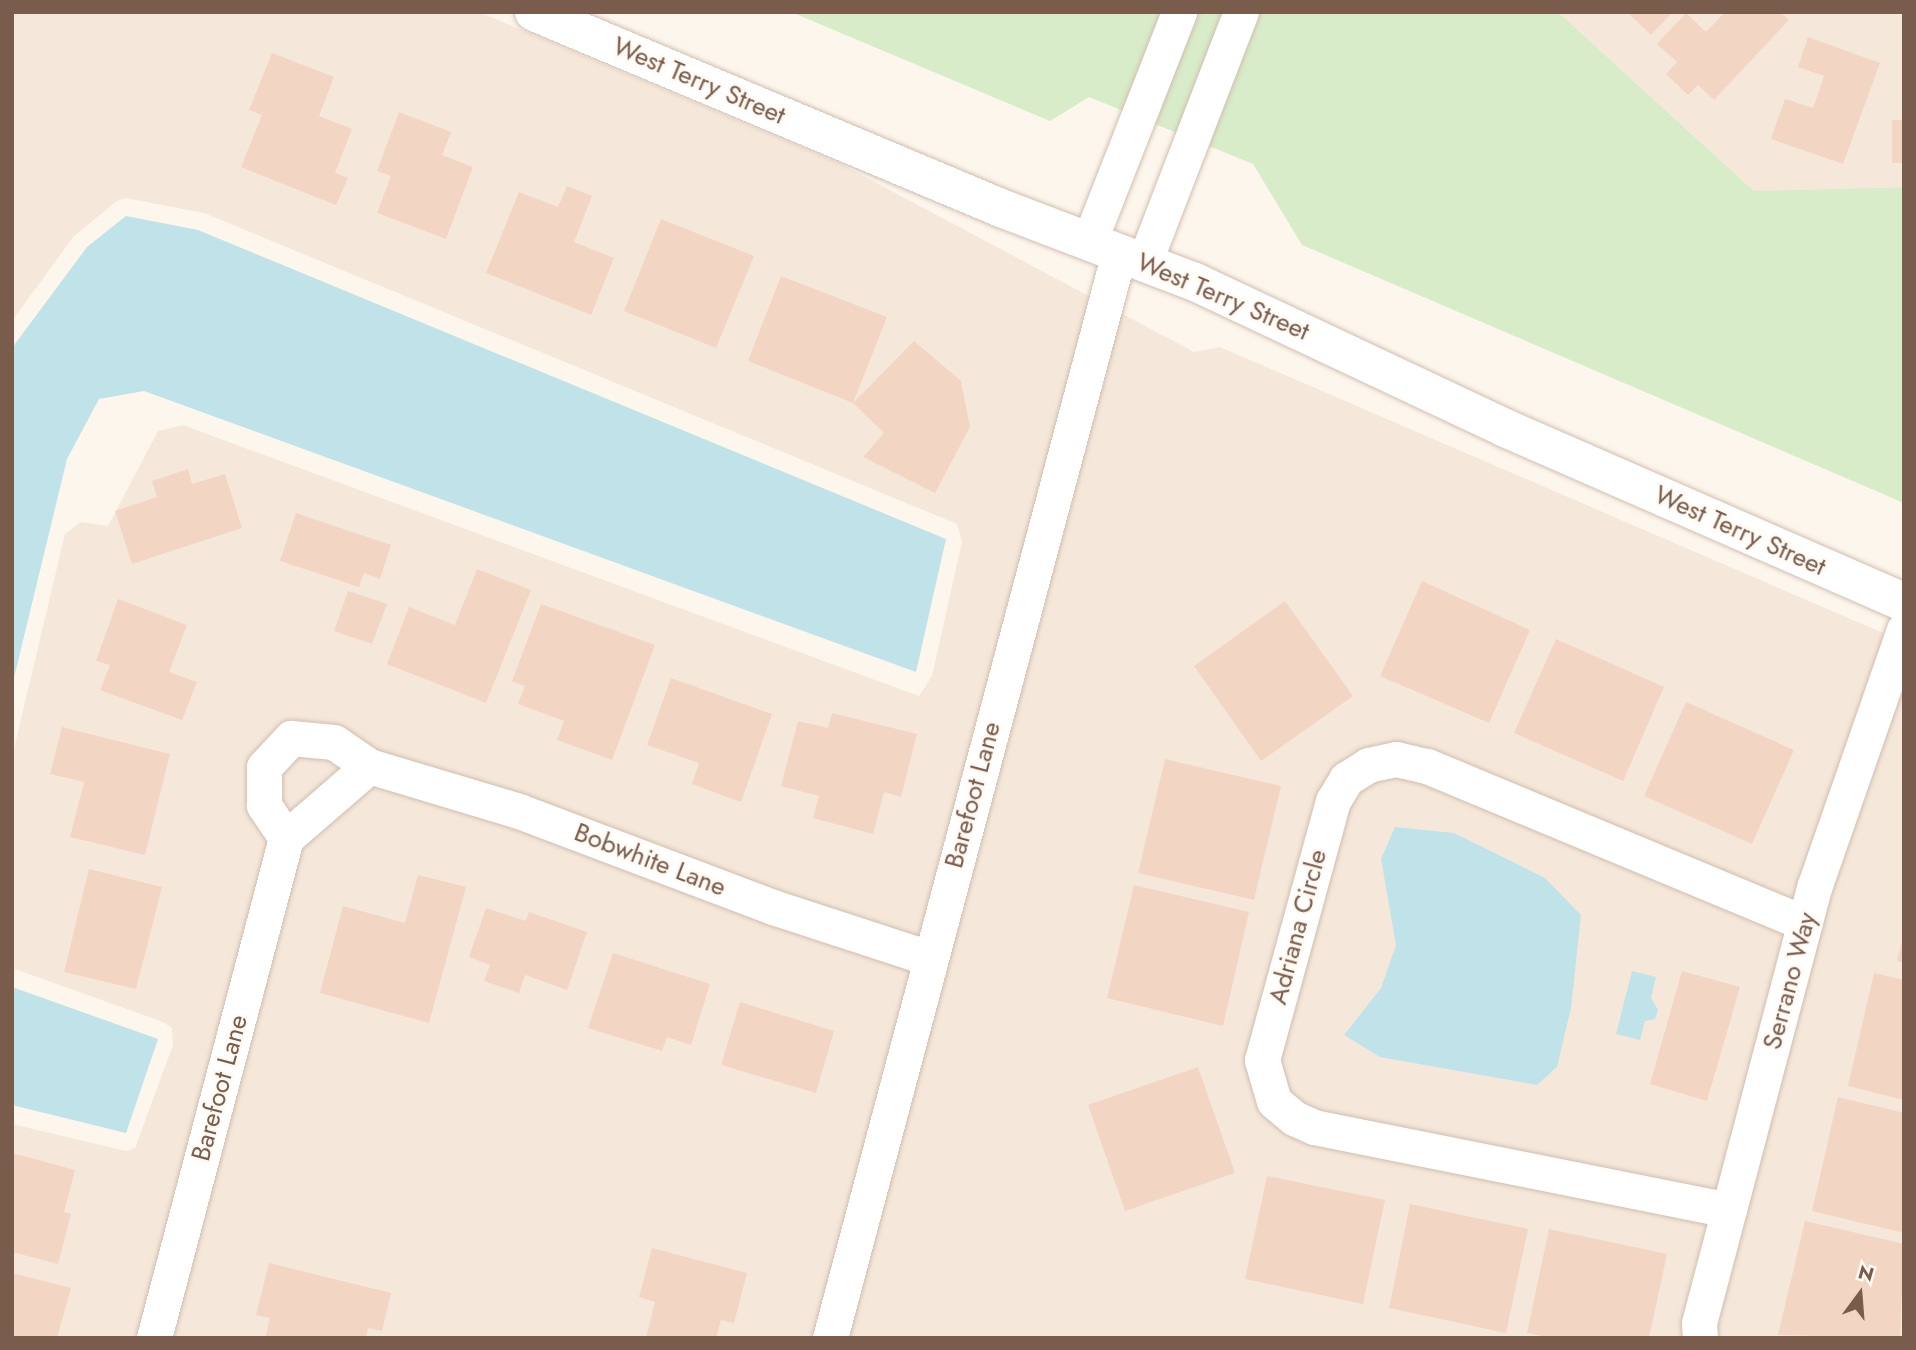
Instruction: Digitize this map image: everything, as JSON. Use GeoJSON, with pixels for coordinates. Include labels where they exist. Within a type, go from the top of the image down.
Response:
{"type":"FeatureCollection","features":[{"type":"Feature","properties":{"kind":"street","name":"West Terry Street"},"geometry":{"type":"LineString","coordinates":[[534,12],[1117,252],[1330,343],[1505,428],[1904,603]]}},
{"type":"Feature","properties":{"kind":"street"},"geometry":{"type":"LineString","coordinates":[[1117,252],[1179,12]]}},
{"type":"Feature","properties":{"kind":"street"},"geometry":{"type":"LineString","coordinates":[[1117,252],[1241,12]]}},
{"type":"Feature","properties":{"kind":"street","name":"Barefoot Lane"},"geometry":{"type":"LineString","coordinates":[[830,1338],[1117,252]]}},
{"type":"Feature","properties":{"kind":"street","name":"Serrano Way"},"geometry":{"type":"LineString","coordinates":[[1700,1338],[1699,1323],[1805,923],[1904,630]]}},
{"type":"Feature","properties":{"kind":"street","name":"Bobwhite Lane"},"geometry":{"type":"LineString","coordinates":[[286,838],[264,806],[264,767],[291,738],[334,743],[369,766],[519,811],[773,907],[929,958]]}},
{"type":"Feature","properties":{"kind":"street","name":"Adriana Circle"},"geometry":{"type":"LineString","coordinates":[[1729,1210],[1314,1127],[1294,1118],[1274,1101],[1262,1060],[1333,801],[1346,779],[1368,765],[1396,759],[1427,766],[1805,923]]}},
{"type":"Feature","properties":{"kind":"street"},"geometry":{"type":"LineString","coordinates":[[286,838],[369,766]]}},
{"type":"Feature","properties":{"kind":"street","name":"Barefoot Lane"},"geometry":{"type":"LineString","coordinates":[[154,1338],[286,838]]}},
{"type":"Feature","properties":{"kind":"shaded area"},"geometry":{"type":"Polygon","coordinates":[[[12,12],[479,12],[841,164],[1194,352],[1220,347],[1904,642],[1904,1338],[12,1338],[12,1124],[126,1151],[135,1148],[173,1045],[172,1028],[163,1022],[12,968],[12,757],[65,534],[81,522],[108,526],[158,431],[183,425],[919,696],[932,676],[962,542],[957,524],[204,213],[125,198],[117,201],[74,236],[12,321],[12,12]]]}},
{"type":"Feature","properties":{"kind":"shaded area"},"geometry":{"type":"Polygon","coordinates":[[[1558,12],[1904,12],[1904,187],[1754,191],[1558,12]]]}},
{"type":"Feature","properties":{"kind":"green space"},"geometry":{"type":"Polygon","coordinates":[[[791,12],[1558,12],[1754,191],[1904,187],[1904,503],[1302,245],[1253,164],[1089,97],[1050,121],[791,12]]]}},
{"type":"Feature","properties":{"kind":"water"},"geometry":{"type":"Polygon","coordinates":[[[126,216],[198,230],[946,539],[916,672],[144,391],[99,399],[67,459],[12,686],[12,348],[87,247],[126,216]]]}},
{"type":"Feature","properties":{"kind":"water"},"geometry":{"type":"Polygon","coordinates":[[[1395,827],[1454,833],[1545,878],[1581,915],[1571,1008],[1557,1067],[1537,1085],[1380,1057],[1344,1035],[1381,988],[1396,945],[1381,859],[1395,827]]]}},
{"type":"Feature","properties":{"kind":"water"},"geometry":{"type":"Polygon","coordinates":[[[1632,971],[1656,977],[1651,998],[1658,1010],[1655,1019],[1645,1021],[1640,1040],[1616,1034],[1632,971]]]}},
{"type":"Feature","properties":{"kind":"water"},"geometry":{"type":"Polygon","coordinates":[[[12,987],[158,1039],[126,1133],[12,1105],[12,987]]]}},
{"type":"Feature","properties":{"kind":"building"},"geometry":{"type":"Polygon","coordinates":[[[1627,12],[1673,12],[1651,35],[1627,12]]]}},
{"type":"Feature","properties":{"kind":"building"},"geometry":{"type":"Polygon","coordinates":[[[1725,12],[1780,12],[1789,20],[1714,100],[1698,85],[1688,95],[1666,74],[1677,62],[1657,44],[1686,13],[1706,32],[1725,12]]]}},
{"type":"Feature","properties":{"kind":"building"},"geometry":{"type":"Polygon","coordinates":[[[1808,37],[1880,63],[1843,164],[1771,139],[1785,99],[1813,108],[1824,76],[1798,67],[1808,37]]]}},
{"type":"Feature","properties":{"kind":"building"},"geometry":{"type":"Polygon","coordinates":[[[272,53],[334,77],[319,116],[352,129],[335,173],[348,178],[336,205],[241,167],[262,115],[249,110],[272,53]]]}},
{"type":"Feature","properties":{"kind":"building"},"geometry":{"type":"Polygon","coordinates":[[[399,112],[451,132],[442,155],[473,167],[446,239],[377,213],[391,176],[377,171],[399,112]]]}},
{"type":"Feature","properties":{"kind":"building"},"geometry":{"type":"Polygon","coordinates":[[[1892,120],[1904,120],[1904,163],[1892,163],[1892,120]]]}},
{"type":"Feature","properties":{"kind":"building"},"geometry":{"type":"Polygon","coordinates":[[[567,186],[592,196],[574,242],[614,258],[591,315],[486,273],[519,192],[558,207],[567,186]]]}},
{"type":"Feature","properties":{"kind":"building"},"geometry":{"type":"Polygon","coordinates":[[[661,219],[754,256],[716,348],[624,311],[661,219]]]}},
{"type":"Feature","properties":{"kind":"building"},"geometry":{"type":"Polygon","coordinates":[[[781,276],[887,317],[853,403],[748,361],[781,276]]]}},
{"type":"Feature","properties":{"kind":"building"},"geometry":{"type":"Polygon","coordinates":[[[914,341],[961,381],[970,427],[935,493],[863,457],[884,433],[853,403],[914,341]]]}},
{"type":"Feature","properties":{"kind":"building"},"geometry":{"type":"Polygon","coordinates":[[[188,469],[192,484],[225,474],[242,528],[132,564],[115,511],[157,497],[152,481],[188,469]]]}},
{"type":"Feature","properties":{"kind":"building"},"geometry":{"type":"Polygon","coordinates":[[[296,513],[391,545],[380,579],[364,573],[359,587],[280,561],[296,513]]]}},
{"type":"Feature","properties":{"kind":"building"},"geometry":{"type":"Polygon","coordinates":[[[477,569],[531,590],[486,703],[387,664],[409,607],[455,625],[477,569]]]}},
{"type":"Feature","properties":{"kind":"building"},"geometry":{"type":"Polygon","coordinates":[[[1422,581],[1530,630],[1489,723],[1380,676],[1422,581]]]}},
{"type":"Feature","properties":{"kind":"building"},"geometry":{"type":"Polygon","coordinates":[[[348,591],[387,604],[372,644],[334,631],[348,591]]]}},
{"type":"Feature","properties":{"kind":"building"},"geometry":{"type":"Polygon","coordinates":[[[118,599],[187,625],[169,672],[197,682],[182,720],[100,690],[110,665],[96,661],[118,599]]]}},
{"type":"Feature","properties":{"kind":"building"},"geometry":{"type":"Polygon","coordinates":[[[1285,601],[1353,696],[1261,761],[1194,666],[1285,601]]]}},
{"type":"Feature","properties":{"kind":"building"},"geometry":{"type":"Polygon","coordinates":[[[541,604],[655,645],[612,760],[557,740],[564,721],[518,704],[525,686],[512,681],[541,604]]]}},
{"type":"Feature","properties":{"kind":"building"},"geometry":{"type":"Polygon","coordinates":[[[1556,639],[1664,687],[1623,781],[1514,733],[1556,639]]]}},
{"type":"Feature","properties":{"kind":"building"},"geometry":{"type":"Polygon","coordinates":[[[671,678],[772,714],[741,802],[692,784],[699,763],[647,745],[671,678]]]}},
{"type":"Feature","properties":{"kind":"building"},"geometry":{"type":"Polygon","coordinates":[[[1686,702],[1794,750],[1752,844],[1644,796],[1686,702]]]}},
{"type":"Feature","properties":{"kind":"building"},"geometry":{"type":"Polygon","coordinates":[[[832,713],[917,734],[901,797],[884,792],[873,834],[813,818],[819,796],[781,786],[798,721],[828,728],[832,713]]]}},
{"type":"Feature","properties":{"kind":"building"},"geometry":{"type":"Polygon","coordinates":[[[62,727],[170,754],[145,855],[70,837],[84,782],[50,774],[62,727]]]}},
{"type":"Feature","properties":{"kind":"building"},"geometry":{"type":"Polygon","coordinates":[[[1165,759],[1281,786],[1254,900],[1138,873],[1165,759]]]}},
{"type":"Feature","properties":{"kind":"building"},"geometry":{"type":"Polygon","coordinates":[[[89,869],[162,887],[136,989],[64,972],[89,869]]]}},
{"type":"Feature","properties":{"kind":"building"},"geometry":{"type":"Polygon","coordinates":[[[418,875],[466,887],[429,1023],[320,993],[343,906],[405,923],[418,875]]]}},
{"type":"Feature","properties":{"kind":"building"},"geometry":{"type":"Polygon","coordinates":[[[1134,885],[1249,912],[1223,1026],[1107,998],[1134,885]]]}},
{"type":"Feature","properties":{"kind":"building"},"geometry":{"type":"Polygon","coordinates":[[[486,908],[526,921],[529,912],[587,932],[567,990],[525,975],[519,993],[484,981],[490,965],[469,957],[486,908]]]}},
{"type":"Feature","properties":{"kind":"building"},"geometry":{"type":"Polygon","coordinates":[[[1904,937],[1904,963],[1897,961],[1904,937]]]}},
{"type":"Feature","properties":{"kind":"building"},"geometry":{"type":"Polygon","coordinates":[[[613,953],[710,984],[691,1045],[667,1037],[662,1051],[588,1028],[613,953]]]}},
{"type":"Feature","properties":{"kind":"building"},"geometry":{"type":"Polygon","coordinates":[[[1682,971],[1740,987],[1707,1101],[1650,1084],[1682,971]]]}},
{"type":"Feature","properties":{"kind":"building"},"geometry":{"type":"Polygon","coordinates":[[[1874,973],[1904,980],[1904,1100],[1848,1086],[1874,973]]]}},
{"type":"Feature","properties":{"kind":"building"},"geometry":{"type":"Polygon","coordinates":[[[740,1002],[834,1031],[816,1093],[721,1065],[740,1002]]]}},
{"type":"Feature","properties":{"kind":"building"},"geometry":{"type":"Polygon","coordinates":[[[1198,1067],[1235,1173],[1125,1211],[1088,1105],[1198,1067]]]}},
{"type":"Feature","properties":{"kind":"building"},"geometry":{"type":"Polygon","coordinates":[[[1838,1097],[1904,1113],[1904,1233],[1812,1211],[1838,1097]]]}},
{"type":"Feature","properties":{"kind":"building"},"geometry":{"type":"Polygon","coordinates":[[[12,1153],[75,1170],[64,1212],[71,1214],[58,1264],[12,1252],[12,1153]]]}},
{"type":"Feature","properties":{"kind":"building"},"geometry":{"type":"Polygon","coordinates":[[[1267,1176],[1385,1200],[1363,1304],[1245,1279],[1267,1176]]]}},
{"type":"Feature","properties":{"kind":"building"},"geometry":{"type":"Polygon","coordinates":[[[1410,1204],[1528,1229],[1506,1333],[1389,1308],[1410,1204]]]}},
{"type":"Feature","properties":{"kind":"building"},"geometry":{"type":"Polygon","coordinates":[[[1805,1221],[1904,1244],[1900,1338],[1778,1335],[1805,1221]]]}},
{"type":"Feature","properties":{"kind":"building"},"geometry":{"type":"Polygon","coordinates":[[[1549,1229],[1667,1254],[1649,1338],[1551,1338],[1527,1333],[1549,1229]]]}},
{"type":"Feature","properties":{"kind":"building"},"geometry":{"type":"Polygon","coordinates":[[[652,1248],[747,1273],[734,1323],[721,1320],[716,1338],[646,1338],[655,1302],[639,1297],[652,1248]]]}},
{"type":"Feature","properties":{"kind":"building"},"geometry":{"type":"Polygon","coordinates":[[[269,1263],[391,1293],[382,1331],[368,1328],[366,1338],[265,1338],[270,1318],[256,1315],[269,1263]]]}},
{"type":"Feature","properties":{"kind":"building"},"geometry":{"type":"Polygon","coordinates":[[[12,1273],[71,1288],[57,1338],[12,1338],[12,1273]]]}}]}
